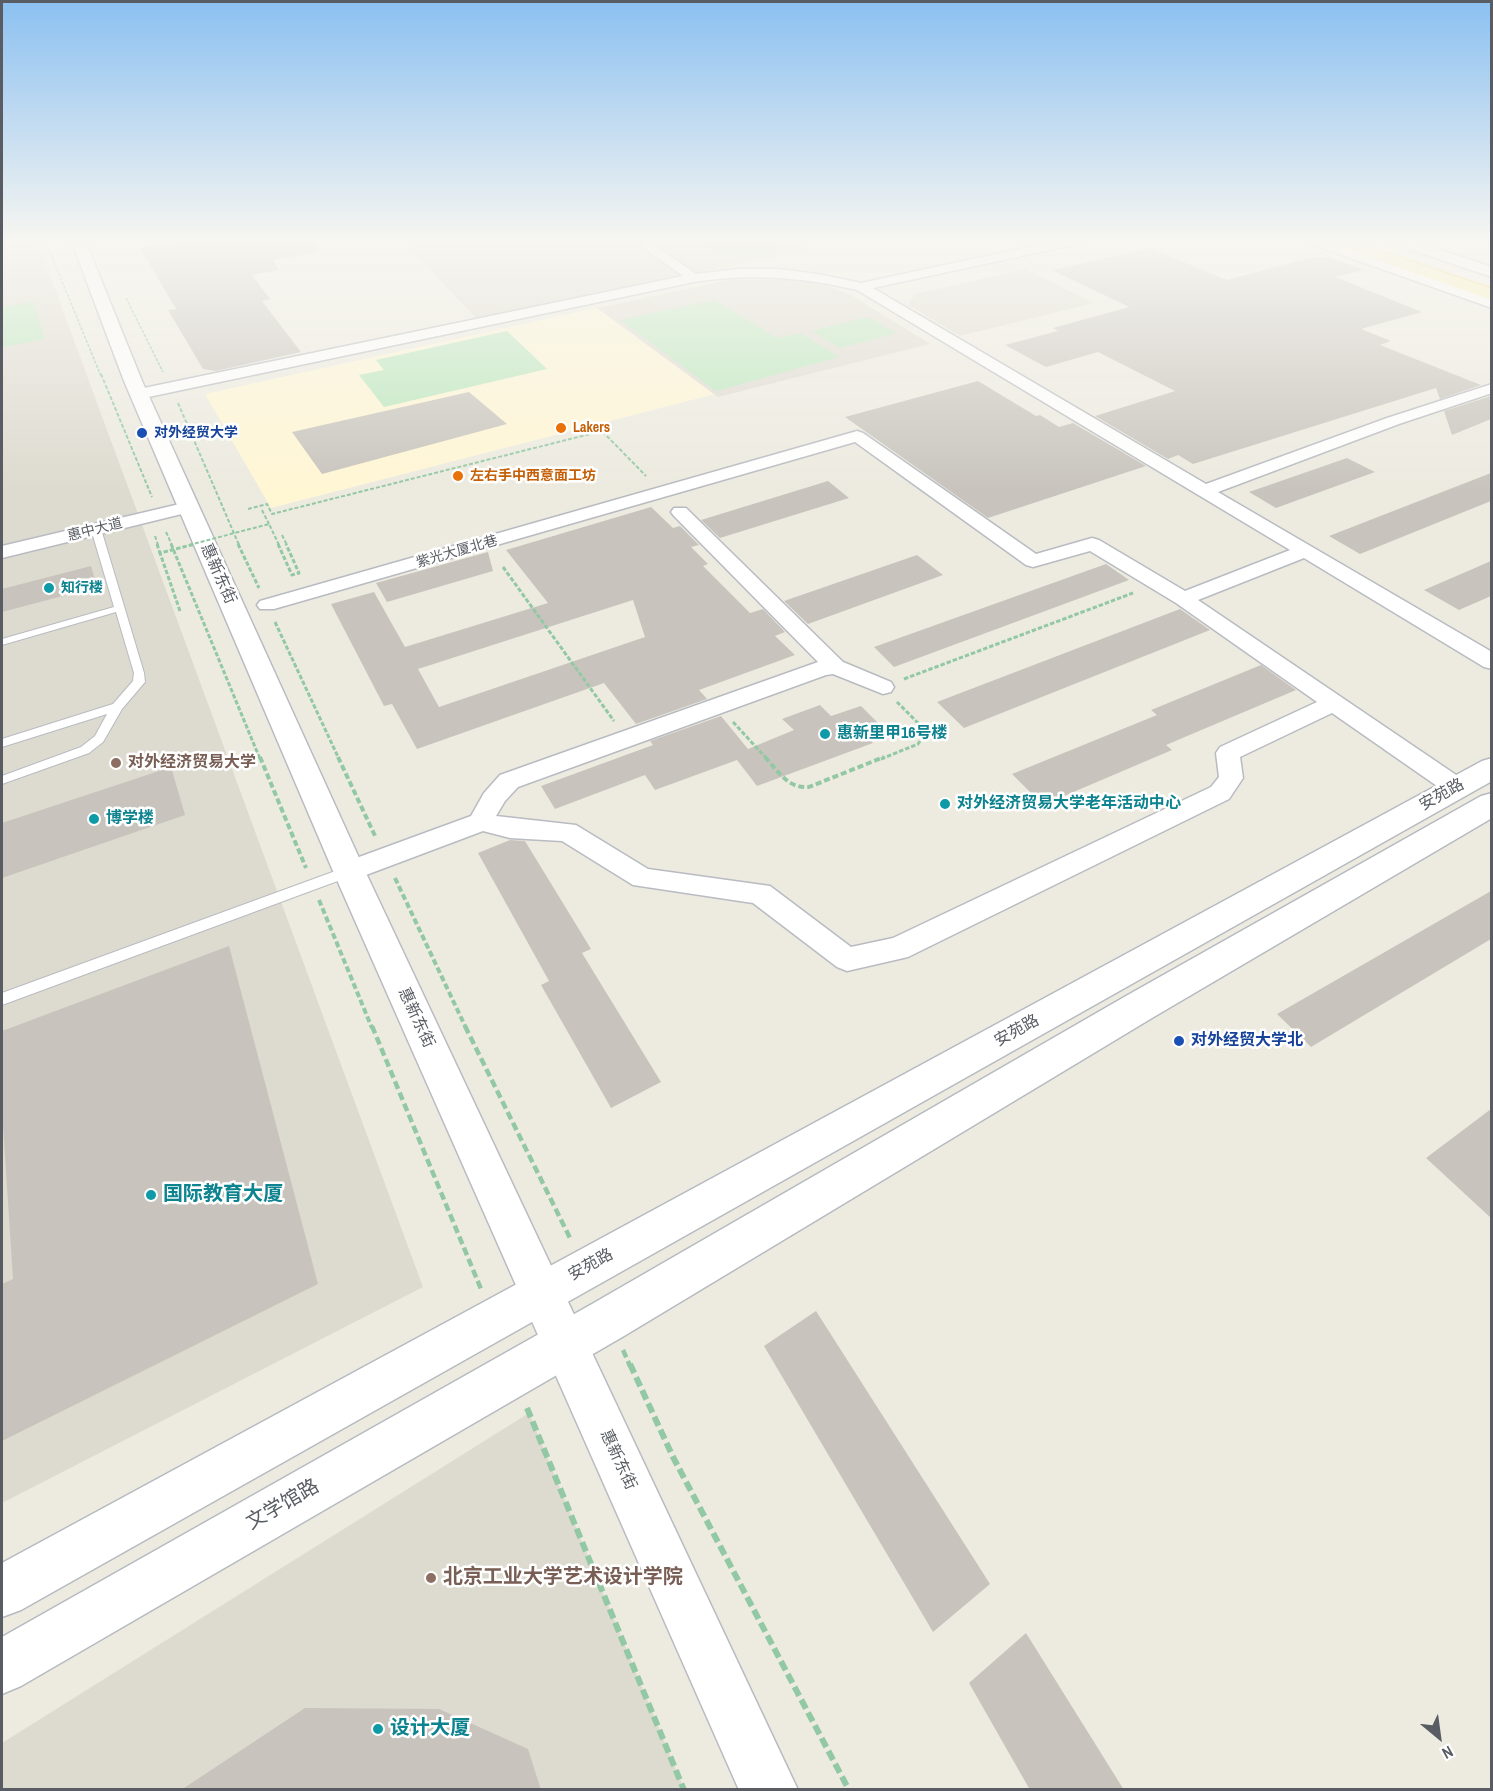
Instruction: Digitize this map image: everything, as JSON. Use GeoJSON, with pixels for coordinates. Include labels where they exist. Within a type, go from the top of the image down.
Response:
{"type":"FeatureCollection","features":[{"type":"Feature","properties":{"kind":"street","name":"惠新东街"},"geometry":{"type":"LineString","coordinates":[[111,324],[188,507],[349,871],[769,1790]]}},
{"type":"Feature","properties":{"kind":"street"},"geometry":{"type":"LineString","coordinates":[[139,394],[475,324]]}},
{"type":"Feature","properties":{"kind":"street"},"geometry":{"type":"LineString","coordinates":[[923,324],[1491,662]]}},
{"type":"Feature","properties":{"kind":"street"},"geometry":{"type":"LineString","coordinates":[[1204,491],[1393,421],[1491,388]]}},
{"type":"Feature","properties":{"kind":"street","name":"紫光大厦北巷"},"geometry":{"type":"LineString","coordinates":[[267,605],[655,496],[857,436],[1033,561],[1092,544],[1183,599]]}},
{"type":"Feature","properties":{"kind":"street","name":"惠中大道"},"geometry":{"type":"LineString","coordinates":[[2,552],[188,507]]}},
{"type":"Feature","properties":{"kind":"street"},"geometry":{"type":"LineString","coordinates":[[680,512],[835,667],[883,687]]}},
{"type":"Feature","properties":{"kind":"street"},"geometry":{"type":"LineString","coordinates":[[1183,599],[1306,551]]}},
{"type":"Feature","properties":{"kind":"street"},"geometry":{"type":"LineString","coordinates":[[1183,599],[1456,787]]}},
{"type":"Feature","properties":{"kind":"street"},"geometry":{"type":"LineString","coordinates":[[482,822],[498,790],[508,781],[823,668],[835,667]]}},
{"type":"Feature","properties":{"kind":"street"},"geometry":{"type":"LineString","coordinates":[[349,871],[482,822],[510,829],[567,832],[642,878],[760,893],[847,960],[898,949],[1220,794],[1231,778],[1228,753],[1334,703]]}},
{"type":"Feature","properties":{"kind":"street","name":"安苑路"},"geometry":{"type":"LineString","coordinates":[[542,1293],[1491,768]]}},
{"type":"Feature","properties":{"kind":"street","name":"安苑路"},"geometry":{"type":"LineString","coordinates":[[565,1344],[1491,804]]}},
{"type":"Feature","properties":{"kind":"street"},"geometry":{"type":"LineString","coordinates":[[2,1591],[542,1293]]}},
{"type":"Feature","properties":{"kind":"street","name":"文学馆路"},"geometry":{"type":"LineString","coordinates":[[2,1667],[565,1344]]}},
{"type":"Feature","properties":{"kind":"lane"},"geometry":{"type":"LineString","coordinates":[[2,780],[85,750],[99,739],[117,707],[139,682],[139,673],[96,529]]}},
{"type":"Feature","properties":{"kind":"lane"},"geometry":{"type":"LineString","coordinates":[[2,642],[120,608]]}},
{"type":"Feature","properties":{"kind":"lane"},"geometry":{"type":"LineString","coordinates":[[2,743],[117,707]]}},
{"type":"Feature","properties":{"kind":"lane"},"geometry":{"type":"LineString","coordinates":[[2,999],[349,871]]}},
{"type":"Feature","properties":{"kind":"path"},"geometry":{"type":"LineString","coordinates":[[80,324],[493,1320]]}},
{"type":"Feature","properties":{"kind":"path"},"geometry":{"type":"LineString","coordinates":[[139,324],[171,387],[224,513],[385,857],[475,1047],[585,1269]]}},
{"type":"Feature","properties":{"kind":"path"},"geometry":{"type":"LineString","coordinates":[[248,509],[267,504],[272,514],[602,431],[655,496]]}},
{"type":"Feature","properties":{"kind":"path"},"geometry":{"type":"LineString","coordinates":[[262,510],[292,574],[299,573],[282,535]]}},
{"type":"Feature","properties":{"kind":"path"},"geometry":{"type":"LineString","coordinates":[[160,553],[269,524]]}},
{"type":"Feature","properties":{"kind":"path"},"geometry":{"type":"LineString","coordinates":[[155,536],[180,611]]}},
{"type":"Feature","properties":{"kind":"path"},"geometry":{"type":"LineString","coordinates":[[503,567],[627,738]]}},
{"type":"Feature","properties":{"kind":"path"},"geometry":{"type":"LineString","coordinates":[[709,709],[729,717],[791,785],[800,788],[809,787],[918,744],[925,734],[923,728],[883,687],[1132,593],[1166,593],[1183,599]]}},
{"type":"Feature","properties":{"kind":"path"},"geometry":{"type":"LineString","coordinates":[[608,1320],[673,1457],[849,1790]]}},
{"type":"Feature","properties":{"kind":"path"},"geometry":{"type":"LineString","coordinates":[[513,1373],[684,1790]]}},
{"type":"Feature","properties":{"kind":"shaded area","name":"对外经济贸易大学"},"geometry":{"type":"Polygon","coordinates":[[[2,324],[68,324],[423,1287],[2,1503],[2,324]]]}},
{"type":"Feature","properties":{"kind":"shaded area"},"geometry":{"type":"Polygon","coordinates":[[[526,324],[618,324],[715,394],[271,508],[205,394],[526,324]]]}},
{"type":"Feature","properties":{"kind":"shaded area"},"geometry":{"type":"Polygon","coordinates":[[[618,324],[897,324],[930,344],[718,397],[618,324]]]}},
{"type":"Feature","properties":{"kind":"shaded area"},"geometry":{"type":"Polygon","coordinates":[[[939,324],[1010,324],[960,336],[939,324]]]}},
{"type":"Feature","properties":{"kind":"shaded area","name":"北京工业大学艺术设计学院"},"geometry":{"type":"Polygon","coordinates":[[[529,1413],[684,1789],[2,1789],[2,1743],[529,1413]]]}},
{"type":"Feature","properties":{"kind":"green space"},"geometry":{"type":"Polygon","coordinates":[[[2,324],[40,324],[45,339],[2,347],[2,324]]]}},
{"type":"Feature","properties":{"kind":"green space"},"geometry":{"type":"Polygon","coordinates":[[[625,324],[753,324],[777,338],[801,333],[839,357],[716,391],[625,324]]]}},
{"type":"Feature","properties":{"kind":"green space"},"geometry":{"type":"Polygon","coordinates":[[[841,324],[879,324],[897,333],[840,348],[812,331],[841,324]]]}},
{"type":"Feature","properties":{"kind":"green space"},"geometry":{"type":"Polygon","coordinates":[[[507,331],[547,369],[384,407],[359,375],[384,370],[376,360],[507,331]]]}},
{"type":"Feature","properties":{"kind":"building"},"geometry":{"type":"Polygon","coordinates":[[[176,324],[279,324],[301,352],[216,371],[203,369],[176,324]]]}},
{"type":"Feature","properties":{"kind":"building"},"geometry":{"type":"Polygon","coordinates":[[[1069,324],[1380,324],[1361,329],[1391,341],[1380,345],[1481,385],[1440,399],[1436,388],[1193,464],[1178,455],[1168,459],[1095,416],[1175,391],[1098,352],[1046,367],[1005,345],[1058,331],[1053,328],[1069,324]]]}},
{"type":"Feature","properties":{"kind":"building"},"geometry":{"type":"Polygon","coordinates":[[[978,381],[1059,427],[1073,423],[1146,466],[988,518],[845,417],[978,381]]]}},
{"type":"Feature","properties":{"kind":"building"},"geometry":{"type":"Polygon","coordinates":[[[469,392],[507,424],[322,474],[292,432],[469,392]]]}},
{"type":"Feature","properties":{"kind":"building"},"geometry":{"type":"Polygon","coordinates":[[[1491,396],[1491,419],[1452,435],[1444,411],[1491,396]]]}},
{"type":"Feature","properties":{"kind":"building"},"geometry":{"type":"Polygon","coordinates":[[[1347,458],[1375,472],[1276,508],[1249,492],[1347,458]]]}},
{"type":"Feature","properties":{"kind":"building"},"geometry":{"type":"Polygon","coordinates":[[[1491,473],[1491,501],[1360,554],[1329,536],[1491,473]]]}},
{"type":"Feature","properties":{"kind":"building"},"geometry":{"type":"Polygon","coordinates":[[[828,481],[849,498],[720,538],[701,520],[828,481]]]}},
{"type":"Feature","properties":{"kind":"building"},"geometry":{"type":"Polygon","coordinates":[[[651,507],[673,528],[680,526],[699,545],[691,547],[708,564],[703,566],[750,613],[763,609],[785,632],[775,636],[795,655],[699,690],[707,699],[636,724],[604,683],[417,749],[392,704],[384,706],[331,604],[374,592],[405,647],[548,603],[506,550],[651,507]],[[633,600],[418,669],[439,707],[645,637],[633,600]]]}},
{"type":"Feature","properties":{"kind":"building"},"geometry":{"type":"Polygon","coordinates":[[[488,552],[493,571],[387,602],[376,583],[488,552]]]}},
{"type":"Feature","properties":{"kind":"building"},"geometry":{"type":"Polygon","coordinates":[[[917,555],[943,575],[808,624],[784,601],[917,555]]]}},
{"type":"Feature","properties":{"kind":"building"},"geometry":{"type":"Polygon","coordinates":[[[1491,561],[1491,596],[1459,610],[1424,590],[1491,561]]]}},
{"type":"Feature","properties":{"kind":"building"},"geometry":{"type":"Polygon","coordinates":[[[1106,564],[1129,580],[894,667],[874,647],[1106,564]]]}},
{"type":"Feature","properties":{"kind":"building","name":"知行楼"},"geometry":{"type":"Polygon","coordinates":[[[91,566],[97,587],[2,612],[2,589],[91,566]]]}},
{"type":"Feature","properties":{"kind":"building"},"geometry":{"type":"Polygon","coordinates":[[[1180,609],[1210,630],[964,728],[937,702],[1180,609]]]}},
{"type":"Feature","properties":{"kind":"building"},"geometry":{"type":"Polygon","coordinates":[[[1261,665],[1296,690],[1166,745],[1172,750],[1043,805],[1012,774],[1157,715],[1151,710],[1261,665]]]}},
{"type":"Feature","properties":{"kind":"building"},"geometry":{"type":"Polygon","coordinates":[[[820,705],[831,716],[861,706],[878,723],[861,730],[873,743],[757,786],[737,760],[655,790],[645,775],[555,809],[541,786],[653,745],[650,741],[721,716],[748,749],[794,730],[782,719],[820,705]]]}},
{"type":"Feature","properties":{"kind":"building","name":"博学楼"},"geometry":{"type":"Polygon","coordinates":[[[171,767],[185,815],[2,878],[2,823],[171,767]]]}},
{"type":"Feature","properties":{"kind":"building"},"geometry":{"type":"Polygon","coordinates":[[[510,840],[525,841],[591,949],[582,953],[661,1082],[611,1108],[541,985],[549,981],[478,853],[510,840]]]}},
{"type":"Feature","properties":{"kind":"building"},"geometry":{"type":"Polygon","coordinates":[[[1491,891],[1491,939],[1311,1047],[1277,1014],[1491,891]]]}},
{"type":"Feature","properties":{"kind":"building","name":"国际教育大厦"},"geometry":{"type":"Polygon","coordinates":[[[229,946],[318,1284],[2,1441],[2,1284],[13,1279],[2,1110],[2,1031],[229,946]]]}},
{"type":"Feature","properties":{"kind":"building"},"geometry":{"type":"Polygon","coordinates":[[[1491,1109],[1491,1218],[1426,1158],[1491,1109]]]}},
{"type":"Feature","properties":{"kind":"building"},"geometry":{"type":"Polygon","coordinates":[[[816,1311],[990,1584],[933,1632],[764,1346],[816,1311]]]}},
{"type":"Feature","properties":{"kind":"building"},"geometry":{"type":"Polygon","coordinates":[[[1026,1633],[1124,1790],[1030,1790],[969,1683],[1026,1633]]]}},
{"type":"Feature","properties":{"kind":"building","name":"设计大厦"},"geometry":{"type":"Polygon","coordinates":[[[305,1708],[439,1709],[528,1749],[541,1790],[181,1790],[305,1708]]]}},
{"type":"Feature","properties":{"kind":"place","name":"Lakers"},"geometry":{"type":"Point","coordinates":[561,428]}},
{"type":"Feature","properties":{"kind":"place","name":"对外经贸大学"},"geometry":{"type":"Point","coordinates":[142,433]}},
{"type":"Feature","properties":{"kind":"place","name":"左右手中西意面工坊"},"geometry":{"type":"Point","coordinates":[458,476]}},
{"type":"Feature","properties":{"kind":"place","name":"知行楼"},"geometry":{"type":"Point","coordinates":[49,588]}},
{"type":"Feature","properties":{"kind":"place","name":"惠新里甲16号楼"},"geometry":{"type":"Point","coordinates":[825,734]}},
{"type":"Feature","properties":{"kind":"place","name":"对外经济贸易大学"},"geometry":{"type":"Point","coordinates":[116,763]}},
{"type":"Feature","properties":{"kind":"place","name":"对外经济贸易大学老年活动中心"},"geometry":{"type":"Point","coordinates":[945,804]}},
{"type":"Feature","properties":{"kind":"place","name":"博学楼"},"geometry":{"type":"Point","coordinates":[94,819]}},
{"type":"Feature","properties":{"kind":"place","name":"对外经贸大学北"},"geometry":{"type":"Point","coordinates":[1179,1041]}},
{"type":"Feature","properties":{"kind":"place","name":"国际教育大厦"},"geometry":{"type":"Point","coordinates":[151,1195]}},
{"type":"Feature","properties":{"kind":"place","name":"北京工业大学艺术设计学院"},"geometry":{"type":"Point","coordinates":[431,1578]}},
{"type":"Feature","properties":{"kind":"place","name":"设计大厦"},"geometry":{"type":"Point","coordinates":[378,1729]}}]}
